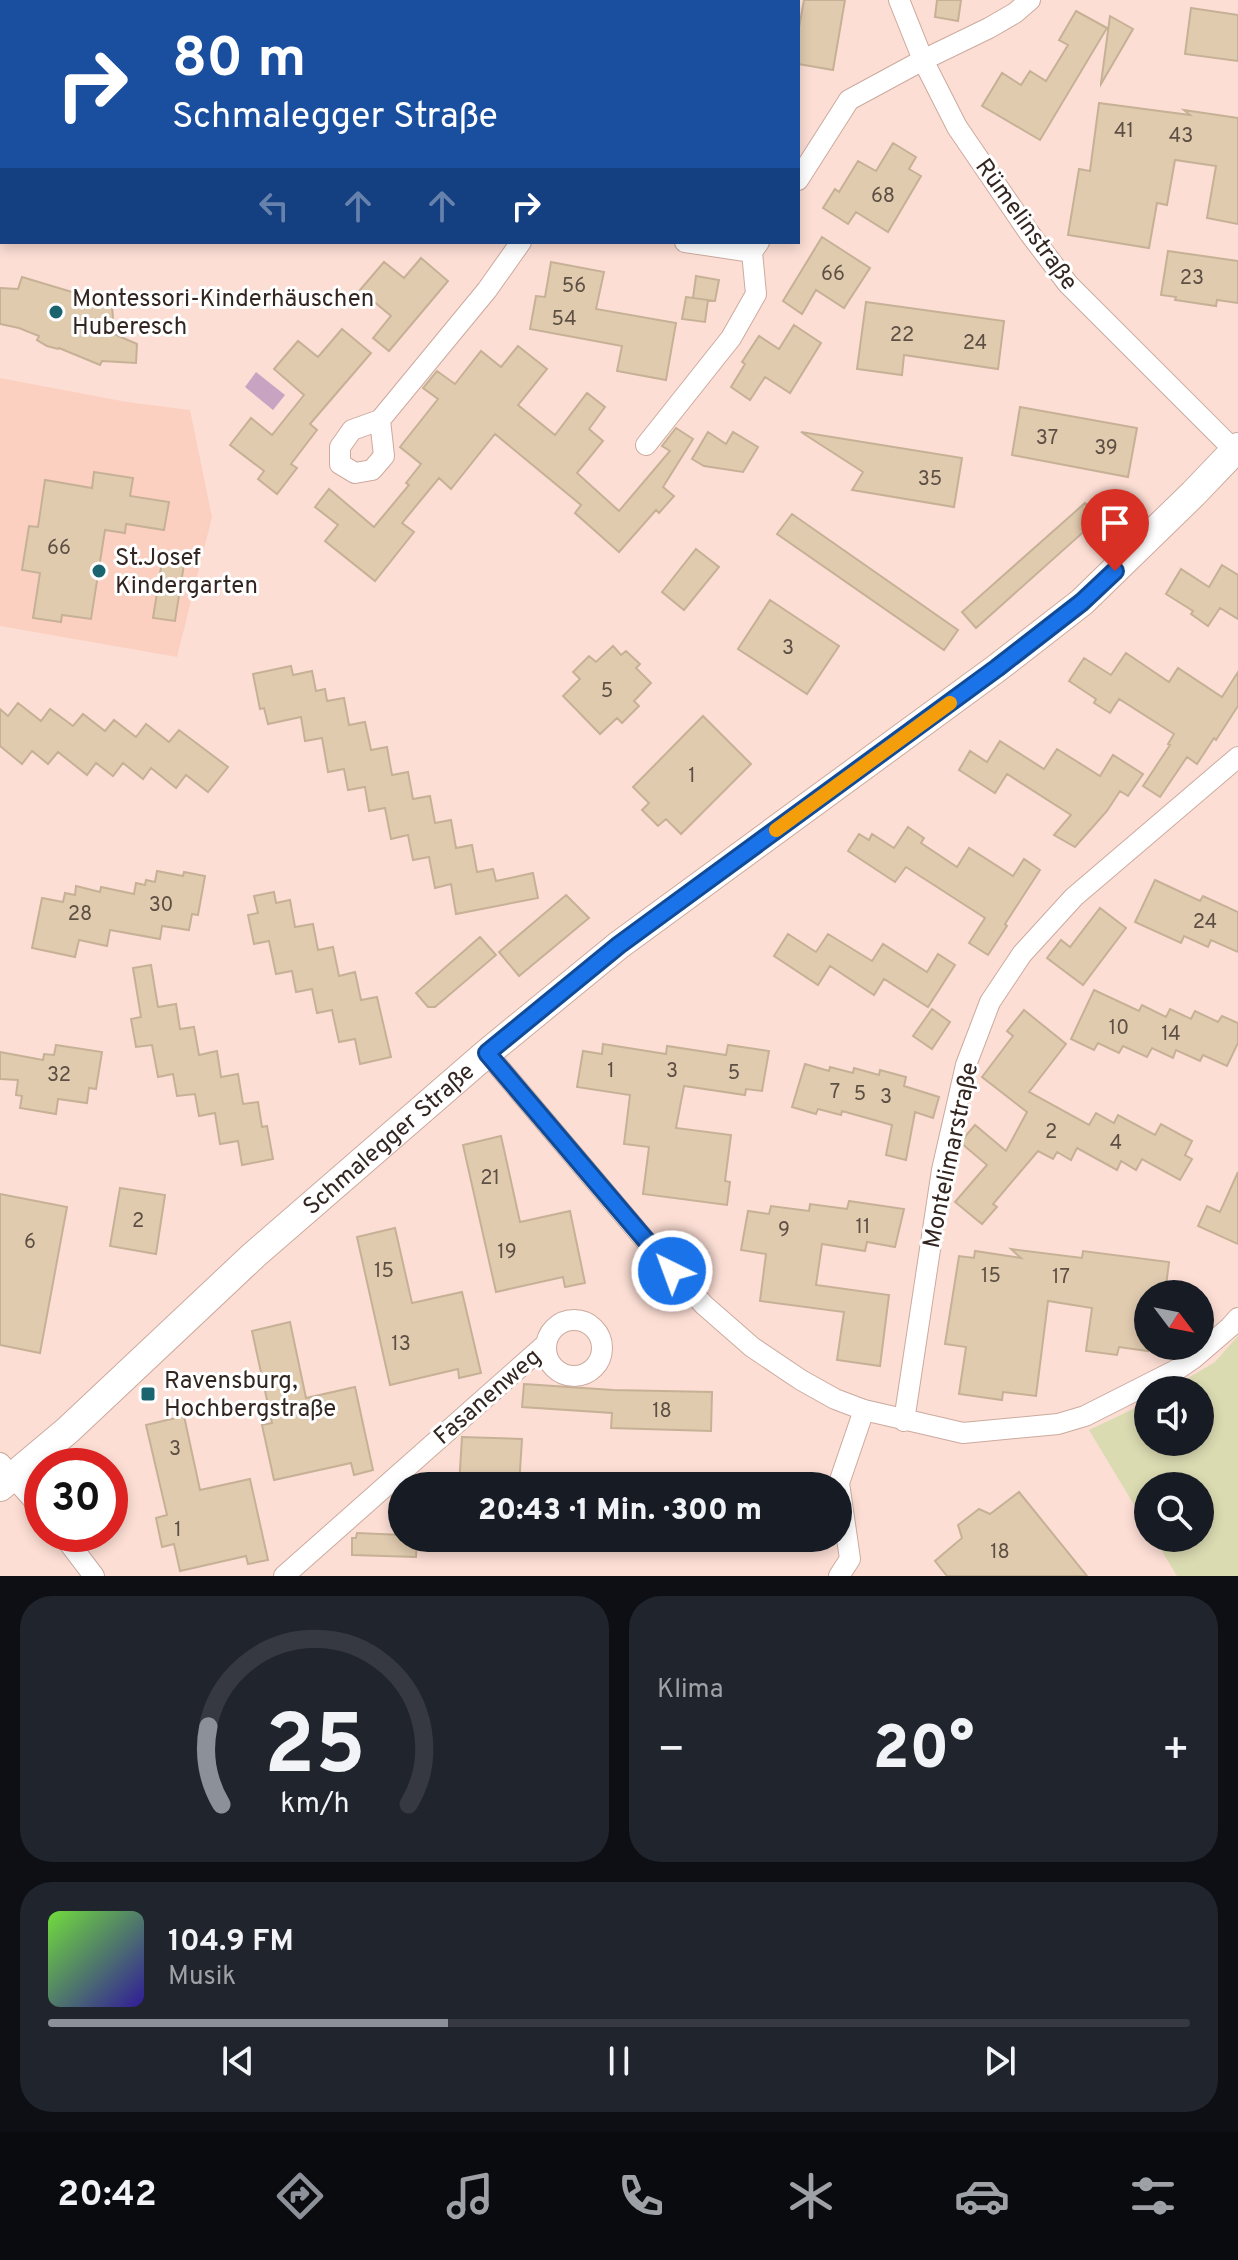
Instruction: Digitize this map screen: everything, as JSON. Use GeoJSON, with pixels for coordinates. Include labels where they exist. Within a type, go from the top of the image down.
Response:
{"type":"FeatureCollection","features":[{"type":"Feature","properties":{"kind":"street","name":"Rümelinstraße"},"geometry":{"type":"LineString","coordinates":[[899,0],[923,60],[957,127],[1068,284],[1237,450]]}},
{"type":"Feature","properties":{"kind":"street"},"geometry":{"type":"LineString","coordinates":[[800,177],[849,100],[989,28],[1030,0]]}},
{"type":"Feature","properties":{"kind":"street"},"geometry":{"type":"LineString","coordinates":[[380,420],[487,290],[520,244]]}},
{"type":"Feature","properties":{"kind":"street"},"geometry":{"type":"LineString","coordinates":[[646,445],[731,338],[756,294],[755,247],[713,244]]}},
{"type":"Feature","properties":{"kind":"street","name":"Schmalegger Straße"},"geometry":{"type":"LineString","coordinates":[[4,1476],[75,1424],[254,1255],[487,1053],[619,945],[985,677],[1082,602],[1237,450]]}},
{"type":"Feature","properties":{"kind":"street","name":"Montelimarstraße"},"geometry":{"type":"LineString","coordinates":[[904,1421],[942,1170],[966,1065],[990,1002],[1022,954],[1074,897],[1238,757]]}},
{"type":"Feature","properties":{"kind":"street"},"geometry":{"type":"LineString","coordinates":[[487,1053],[656,1253],[704,1305],[752,1347],[801,1380],[835,1399],[864,1410],[963,1433],[1058,1424],[1085,1416],[1178,1369],[1238,1318]]}},
{"type":"Feature","properties":{"kind":"street","name":"Fasanenweg"},"geometry":{"type":"LineString","coordinates":[[284,1576],[546,1344]]}},
{"type":"Feature","properties":{"kind":"street"},"geometry":{"type":"LineString","coordinates":[[839,1576],[850,1559],[839,1483],[864,1410]]}},
{"type":"Feature","properties":{"kind":"street"},"geometry":{"type":"LineString","coordinates":[[4,1476],[24,1493]]}},
{"type":"Feature","properties":{"kind":"street"},"geometry":{"type":"LineString","coordinates":[[76,1552],[94,1576]]}},
{"type":"Feature","properties":{"kind":"shaded area"},"geometry":{"type":"Polygon","coordinates":[[[256,372],[285,395],[273,410],[245,387],[256,372]]]}},
{"type":"Feature","properties":{"kind":"shaded area","name":"St.Josef Kindergarten"},"geometry":{"type":"Polygon","coordinates":[[[0,378],[127,402],[190,410],[212,517],[177,657],[0,626],[0,378]]]}},
{"type":"Feature","properties":{"kind":"green space"},"geometry":{"type":"Polygon","coordinates":[[[1238,1336],[1238,1576],[1177,1576],[1162,1552],[1214,1552],[1214,1472],[1134,1472],[1134,1505],[1089,1430],[1134,1409],[1134,1456],[1214,1456],[1214,1376],[1192,1376],[1215,1362],[1238,1336]]]}},
{"type":"Feature","properties":{"kind":"building"},"geometry":{"type":"Polygon","coordinates":[[[804,0],[845,0],[833,70],[800,64],[800,22],[804,0]]]}},
{"type":"Feature","properties":{"kind":"building"},"geometry":{"type":"Polygon","coordinates":[[[937,0],[961,0],[958,21],[935,17],[937,0]]]}},
{"type":"Feature","properties":{"kind":"building"},"geometry":{"type":"Polygon","coordinates":[[[1191,8],[1238,15],[1238,61],[1185,54],[1191,8]]]}},
{"type":"Feature","properties":{"kind":"building"},"geometry":{"type":"Polygon","coordinates":[[[1076,11],[1107,28],[1040,140],[982,106],[1002,73],[1021,85],[1030,71],[1046,81],[1068,45],[1059,40],[1076,11]]]}},
{"type":"Feature","properties":{"kind":"building"},"geometry":{"type":"Polygon","coordinates":[[[1110,16],[1133,29],[1101,84],[1101,83],[1110,16]]]}},
{"type":"Feature","properties":{"kind":"building"},"geometry":{"type":"Polygon","coordinates":[[[1099,103],[1238,118],[1238,224],[1207,218],[1216,166],[1175,160],[1167,205],[1157,203],[1149,248],[1068,235],[1079,169],[1090,171],[1099,103]]]}},
{"type":"Feature","properties":{"kind":"building"},"geometry":{"type":"Polygon","coordinates":[[[893,143],[916,157],[909,169],[921,176],[888,232],[856,212],[848,224],[823,208],[835,189],[839,192],[858,161],[876,171],[893,143]]]}},
{"type":"Feature","properties":{"kind":"building"},"geometry":{"type":"Polygon","coordinates":[[[822,237],[870,268],[844,308],[816,290],[802,314],[783,301],[822,237]]]}},
{"type":"Feature","properties":{"kind":"building"},"geometry":{"type":"Polygon","coordinates":[[[1168,251],[1238,261],[1238,303],[1217,300],[1216,306],[1161,295],[1168,251]]]}},
{"type":"Feature","properties":{"kind":"building"},"geometry":{"type":"Polygon","coordinates":[[[421,258],[448,281],[389,351],[373,338],[391,316],[360,290],[384,262],[404,278],[421,258]]]}},
{"type":"Feature","properties":{"kind":"building"},"geometry":{"type":"Polygon","coordinates":[[[551,262],[604,272],[596,309],[676,323],[666,380],[617,371],[622,346],[530,329],[536,296],[545,297],[551,262]]]}},
{"type":"Feature","properties":{"kind":"building"},"geometry":{"type":"Polygon","coordinates":[[[696,276],[719,280],[715,301],[693,298],[696,276]]]}},
{"type":"Feature","properties":{"kind":"building","name":"Montessori-Kinderhäuschen Huberesch"},"geometry":{"type":"Polygon","coordinates":[[[22,277],[112,304],[114,334],[137,344],[136,363],[102,361],[100,365],[47,346],[37,340],[39,336],[0,324],[0,288],[18,289],[22,277]]]}},
{"type":"Feature","properties":{"kind":"building"},"geometry":{"type":"Polygon","coordinates":[[[686,297],[708,300],[705,322],[682,319],[686,297]]]}},
{"type":"Feature","properties":{"kind":"building"},"geometry":{"type":"Polygon","coordinates":[[[866,302],[1004,321],[998,369],[904,355],[902,375],[857,369],[866,302]]]}},
{"type":"Feature","properties":{"kind":"building"},"geometry":{"type":"Polygon","coordinates":[[[794,325],[821,343],[790,393],[765,377],[750,400],[731,387],[759,336],[779,349],[794,325]]]}},
{"type":"Feature","properties":{"kind":"building"},"geometry":{"type":"Polygon","coordinates":[[[342,329],[371,353],[310,424],[317,430],[291,464],[297,468],[277,494],[258,479],[264,471],[230,445],[251,418],[272,435],[304,395],[274,369],[298,341],[318,357],[342,329]]]}},
{"type":"Feature","properties":{"kind":"building"},"geometry":{"type":"Polygon","coordinates":[[[518,346],[547,369],[518,405],[555,435],[587,393],[605,407],[589,429],[603,441],[577,473],[619,511],[670,451],[662,446],[676,428],[693,439],[663,487],[674,496],[659,513],[656,510],[619,552],[575,513],[581,505],[495,434],[451,489],[439,478],[402,523],[414,532],[375,581],[325,541],[338,525],[315,507],[329,489],[374,527],[409,485],[406,483],[421,464],[400,447],[438,399],[423,388],[437,371],[455,384],[481,351],[501,367],[518,346]]]}},
{"type":"Feature","properties":{"kind":"building"},"geometry":{"type":"Polygon","coordinates":[[[1020,407],[1137,428],[1128,477],[1012,455],[1020,407]]]}},
{"type":"Feature","properties":{"kind":"building"},"geometry":{"type":"Polygon","coordinates":[[[708,432],[726,444],[733,432],[758,447],[743,472],[704,466],[692,459],[708,432]]]}},
{"type":"Feature","properties":{"kind":"building"},"geometry":{"type":"Polygon","coordinates":[[[801,432],[962,458],[954,507],[852,490],[863,472],[801,432]]]}},
{"type":"Feature","properties":{"kind":"building"},"geometry":{"type":"Polygon","coordinates":[[[94,472],[133,478],[130,496],[169,502],[164,530],[126,524],[125,533],[105,530],[91,619],[62,615],[61,622],[33,618],[40,573],[22,570],[29,526],[38,527],[45,480],[92,488],[94,472]]]}},
{"type":"Feature","properties":{"kind":"building"},"geometry":{"type":"Polygon","coordinates":[[[1085,503],[1099,518],[976,628],[962,612],[1085,503]]]}},
{"type":"Feature","properties":{"kind":"building"},"geometry":{"type":"Polygon","coordinates":[[[792,514],[958,630],[944,650],[777,534],[792,514]]]}},
{"type":"Feature","properties":{"kind":"building"},"geometry":{"type":"Polygon","coordinates":[[[696,549],[719,567],[684,610],[662,592],[696,549]]]}},
{"type":"Feature","properties":{"kind":"building"},"geometry":{"type":"Polygon","coordinates":[[[162,561],[184,564],[175,621],[153,618],[162,561]]]}},
{"type":"Feature","properties":{"kind":"building"},"geometry":{"type":"Polygon","coordinates":[[[1222,565],[1238,575],[1238,619],[1220,608],[1208,626],[1191,614],[1193,611],[1166,594],[1181,569],[1209,587],[1222,565]]]}},
{"type":"Feature","properties":{"kind":"building"},"geometry":{"type":"Polygon","coordinates":[[[770,600],[839,646],[807,694],[738,649],[770,600]]]}},
{"type":"Feature","properties":{"kind":"building"},"geometry":{"type":"Polygon","coordinates":[[[613,646],[621,655],[626,651],[640,664],[636,668],[651,683],[634,701],[639,706],[622,723],[617,718],[600,734],[563,696],[580,679],[573,672],[589,656],[596,662],[613,646]]]}},
{"type":"Feature","properties":{"kind":"building"},"geometry":{"type":"Polygon","coordinates":[[[1126,653],[1169,682],[1178,668],[1222,697],[1238,672],[1238,706],[1197,764],[1187,757],[1160,797],[1143,786],[1174,734],[1119,699],[1110,713],[1094,703],[1096,699],[1069,681],[1084,658],[1111,675],[1126,653]]]}},
{"type":"Feature","properties":{"kind":"building"},"geometry":{"type":"Polygon","coordinates":[[[291,666],[293,675],[312,671],[316,691],[325,689],[327,701],[344,698],[349,725],[365,722],[371,750],[387,747],[392,775],[408,772],[413,799],[430,796],[435,823],[451,820],[456,848],[472,845],[477,872],[493,869],[496,881],[533,873],[538,898],[456,914],[451,884],[435,888],[429,857],[413,860],[408,835],[391,839],[385,808],[369,811],[365,787],[348,790],[344,769],[328,772],[322,738],[305,741],[301,717],[268,724],[264,708],[260,709],[253,674],[291,666]]]}},
{"type":"Feature","properties":{"kind":"building"},"geometry":{"type":"Polygon","coordinates":[[[18,703],[41,721],[50,709],[73,726],[83,714],[105,731],[114,720],[136,737],[146,724],[169,742],[179,730],[228,767],[208,792],[186,775],[176,788],[151,768],[143,779],[123,763],[113,776],[96,763],[87,775],[58,752],[48,764],[32,751],[22,764],[0,746],[0,709],[8,716],[18,703]]]}},
{"type":"Feature","properties":{"kind":"building"},"geometry":{"type":"Polygon","coordinates":[[[703,716],[751,764],[681,834],[666,819],[658,826],[642,810],[649,803],[633,787],[703,716]]]}},
{"type":"Feature","properties":{"kind":"building"},"geometry":{"type":"Polygon","coordinates":[[[1000,741],[1044,769],[1057,749],[1100,776],[1113,755],[1143,774],[1128,796],[1120,791],[1075,847],[1054,835],[1071,815],[1007,774],[995,793],[959,770],[970,751],[987,762],[1000,741]]]}},
{"type":"Feature","properties":{"kind":"building"},"geometry":{"type":"Polygon","coordinates":[[[908,827],[924,838],[921,843],[957,867],[969,848],[1013,876],[1024,859],[1040,870],[988,955],[969,943],[985,918],[906,867],[895,882],[848,851],[859,834],[869,840],[872,834],[894,848],[908,827]]]}},
{"type":"Feature","properties":{"kind":"building"},"geometry":{"type":"Polygon","coordinates":[[[157,871],[205,876],[198,915],[192,914],[189,930],[162,926],[160,939],[110,930],[107,946],[79,940],[75,957],[32,948],[42,898],[63,902],[65,893],[75,895],[76,886],[100,892],[101,887],[134,894],[136,883],[145,885],[146,880],[155,882],[157,871]]]}},
{"type":"Feature","properties":{"kind":"building"},"geometry":{"type":"Polygon","coordinates":[[[1155,880],[1200,901],[1203,896],[1238,912],[1238,952],[1211,940],[1208,947],[1184,936],[1181,943],[1135,922],[1155,880]]]}},
{"type":"Feature","properties":{"kind":"building"},"geometry":{"type":"Polygon","coordinates":[[[274,892],[276,903],[290,900],[295,927],[313,924],[318,950],[333,947],[339,976],[355,972],[361,1000],[377,997],[391,1057],[360,1064],[355,1039],[339,1042],[332,1010],[317,1013],[312,989],[296,992],[292,971],[276,974],[269,941],[254,944],[248,915],[258,913],[254,896],[274,892]]]}},
{"type":"Feature","properties":{"kind":"building"},"geometry":{"type":"Polygon","coordinates":[[[566,895],[589,918],[519,976],[499,952],[566,895]]]}},
{"type":"Feature","properties":{"kind":"building"},"geometry":{"type":"Polygon","coordinates":[[[1100,908],[1126,928],[1083,985],[1047,958],[1061,940],[1070,947],[1100,908]]]}},
{"type":"Feature","properties":{"kind":"building"},"geometry":{"type":"Polygon","coordinates":[[[788,934],[816,952],[828,934],[872,961],[883,944],[927,972],[938,954],[955,965],[928,1007],[884,979],[874,995],[830,966],[818,985],[774,956],[788,934]]]}},
{"type":"Feature","properties":{"kind":"building"},"geometry":{"type":"Polygon","coordinates":[[[480,937],[496,955],[435,1007],[428,1007],[416,993],[480,937]]]}},
{"type":"Feature","properties":{"kind":"building"},"geometry":{"type":"Polygon","coordinates":[[[151,965],[158,1007],[176,1004],[180,1029],[194,1027],[199,1055],[217,1051],[221,1077],[238,1074],[243,1104],[258,1102],[262,1127],[267,1126],[273,1159],[242,1165],[238,1141],[220,1144],[215,1113],[199,1116],[195,1094],[177,1096],[173,1074],[158,1077],[152,1045],[136,1047],[131,1019],[141,1017],[133,968],[151,965]]]}},
{"type":"Feature","properties":{"kind":"building"},"geometry":{"type":"Polygon","coordinates":[[[1094,990],[1139,1011],[1142,1005],[1166,1017],[1170,1009],[1191,1019],[1195,1011],[1218,1022],[1222,1016],[1238,1023],[1238,1043],[1227,1066],[1203,1055],[1200,1061],[1176,1050],[1173,1058],[1152,1048],[1147,1057],[1123,1046],[1119,1053],[1098,1043],[1094,1050],[1071,1039],[1094,990]]]}},
{"type":"Feature","properties":{"kind":"building"},"geometry":{"type":"Polygon","coordinates":[[[932,1009],[950,1022],[932,1049],[913,1036],[932,1009]]]}},
{"type":"Feature","properties":{"kind":"building"},"geometry":{"type":"Polygon","coordinates":[[[1024,1010],[1066,1044],[1029,1092],[1089,1125],[1096,1113],[1114,1123],[1118,1115],[1155,1135],[1161,1124],[1192,1141],[1185,1155],[1192,1159],[1180,1180],[1142,1159],[1136,1170],[1121,1161],[1117,1170],[1077,1148],[1071,1160],[1057,1152],[1053,1159],[1038,1151],[993,1204],[997,1207],[982,1224],[955,1202],[987,1165],[961,1143],[962,1140],[975,1125],[1006,1151],[1027,1112],[982,1077],[1013,1036],[1007,1031],[1024,1010]]]}},
{"type":"Feature","properties":{"kind":"building"},"geometry":{"type":"Polygon","coordinates":[[[603,1044],[666,1054],[667,1046],[726,1055],[728,1045],[769,1051],[762,1091],[746,1089],[745,1095],[684,1086],[676,1128],[731,1135],[725,1181],[730,1182],[727,1205],[643,1194],[649,1147],[624,1144],[630,1095],[577,1087],[583,1051],[602,1054],[603,1044]]]}},
{"type":"Feature","properties":{"kind":"building"},"geometry":{"type":"Polygon","coordinates":[[[56,1045],[102,1052],[96,1089],[89,1088],[87,1103],[58,1099],[56,1114],[20,1108],[22,1096],[16,1095],[18,1080],[0,1079],[0,1052],[43,1060],[44,1054],[54,1055],[56,1045]]]}},
{"type":"Feature","properties":{"kind":"building"},"geometry":{"type":"Polygon","coordinates":[[[805,1064],[829,1071],[830,1067],[853,1073],[854,1068],[879,1075],[880,1070],[906,1077],[904,1086],[939,1097],[933,1118],[915,1112],[906,1160],[886,1155],[892,1125],[842,1111],[841,1115],[818,1109],[816,1114],[792,1107],[805,1064]]]}},
{"type":"Feature","properties":{"kind":"building"},"geometry":{"type":"Polygon","coordinates":[[[501,1136],[520,1222],[570,1211],[585,1283],[565,1287],[563,1277],[496,1292],[463,1145],[501,1136]]]}},
{"type":"Feature","properties":{"kind":"building"},"geometry":{"type":"Polygon","coordinates":[[[1238,1172],[1238,1244],[1198,1226],[1207,1206],[1220,1212],[1238,1172]]]}},
{"type":"Feature","properties":{"kind":"building"},"geometry":{"type":"Polygon","coordinates":[[[120,1188],[165,1195],[156,1254],[110,1246],[120,1188]]]}},
{"type":"Feature","properties":{"kind":"building"},"geometry":{"type":"Polygon","coordinates":[[[0,1194],[67,1207],[40,1353],[0,1345],[0,1194]]]}},
{"type":"Feature","properties":{"kind":"building"},"geometry":{"type":"Polygon","coordinates":[[[849,1201],[904,1209],[895,1247],[867,1242],[865,1251],[822,1244],[816,1285],[889,1295],[880,1366],[837,1360],[844,1312],[760,1301],[766,1254],[741,1250],[748,1211],[769,1214],[771,1206],[809,1211],[810,1204],[847,1209],[849,1201]]]}},
{"type":"Feature","properties":{"kind":"building"},"geometry":{"type":"Polygon","coordinates":[[[395,1228],[412,1303],[462,1292],[481,1373],[459,1378],[458,1369],[390,1385],[357,1237],[395,1228]]]}},
{"type":"Feature","properties":{"kind":"building"},"geometry":{"type":"Polygon","coordinates":[[[1011,1249],[1082,1258],[1083,1251],[1169,1262],[1167,1280],[1134,1280],[1134,1349],[1119,1347],[1117,1355],[1086,1351],[1092,1308],[1048,1301],[1036,1396],[1003,1392],[1002,1400],[959,1394],[966,1347],[945,1344],[959,1256],[974,1258],[975,1251],[1021,1258],[1011,1249]]]}},
{"type":"Feature","properties":{"kind":"building"},"geometry":{"type":"Polygon","coordinates":[[[290,1322],[306,1398],[355,1387],[373,1470],[354,1475],[351,1463],[274,1480],[262,1425],[272,1423],[252,1331],[290,1322]]]}},
{"type":"Feature","properties":{"kind":"building"},"geometry":{"type":"Polygon","coordinates":[[[524,1384],[712,1392],[711,1431],[611,1428],[612,1413],[522,1407],[524,1384]]]}},
{"type":"Feature","properties":{"kind":"building"},"geometry":{"type":"Polygon","coordinates":[[[184,1416],[200,1490],[250,1479],[268,1560],[248,1564],[246,1556],[180,1571],[174,1544],[162,1547],[156,1518],[167,1515],[146,1425],[184,1416]]]}},
{"type":"Feature","properties":{"kind":"building"},"geometry":{"type":"Polygon","coordinates":[[[462,1437],[522,1439],[520,1472],[460,1472],[462,1437]]]}},
{"type":"Feature","properties":{"kind":"building"},"geometry":{"type":"Polygon","coordinates":[[[1019,1492],[1087,1576],[947,1576],[935,1561],[962,1538],[958,1525],[979,1509],[990,1514],[1019,1492]]]}},
{"type":"Feature","properties":{"kind":"building"},"geometry":{"type":"Polygon","coordinates":[[[357,1533],[388,1534],[388,1552],[416,1552],[416,1557],[352,1555],[352,1538],[356,1538],[357,1533]]]}},
{"type":"Feature","properties":{"kind":"slow traffic"},"geometry":{"type":"LineString","coordinates":[[776,830],[950,703]]}},
{"type":"Feature","properties":{"kind":"place","name":"Montessori-Kinderhäuschen Huberesch"},"geometry":{"type":"Point","coordinates":[56,312]}},
{"type":"Feature","properties":{"kind":"place","name":"St.Josef Kindergarten"},"geometry":{"type":"Point","coordinates":[99,571]}},
{"type":"Feature","properties":{"kind":"place","name":"Ravensburg, Hochbergstraße"},"geometry":{"type":"Point","coordinates":[148,1394]}},
{"type":"Feature","properties":{"kind":"route"},"geometry":{"type":"LineString","coordinates":[[672,1271],[487,1053],[619,945],[997,668],[1082,602],[1115,571]]}}]}
